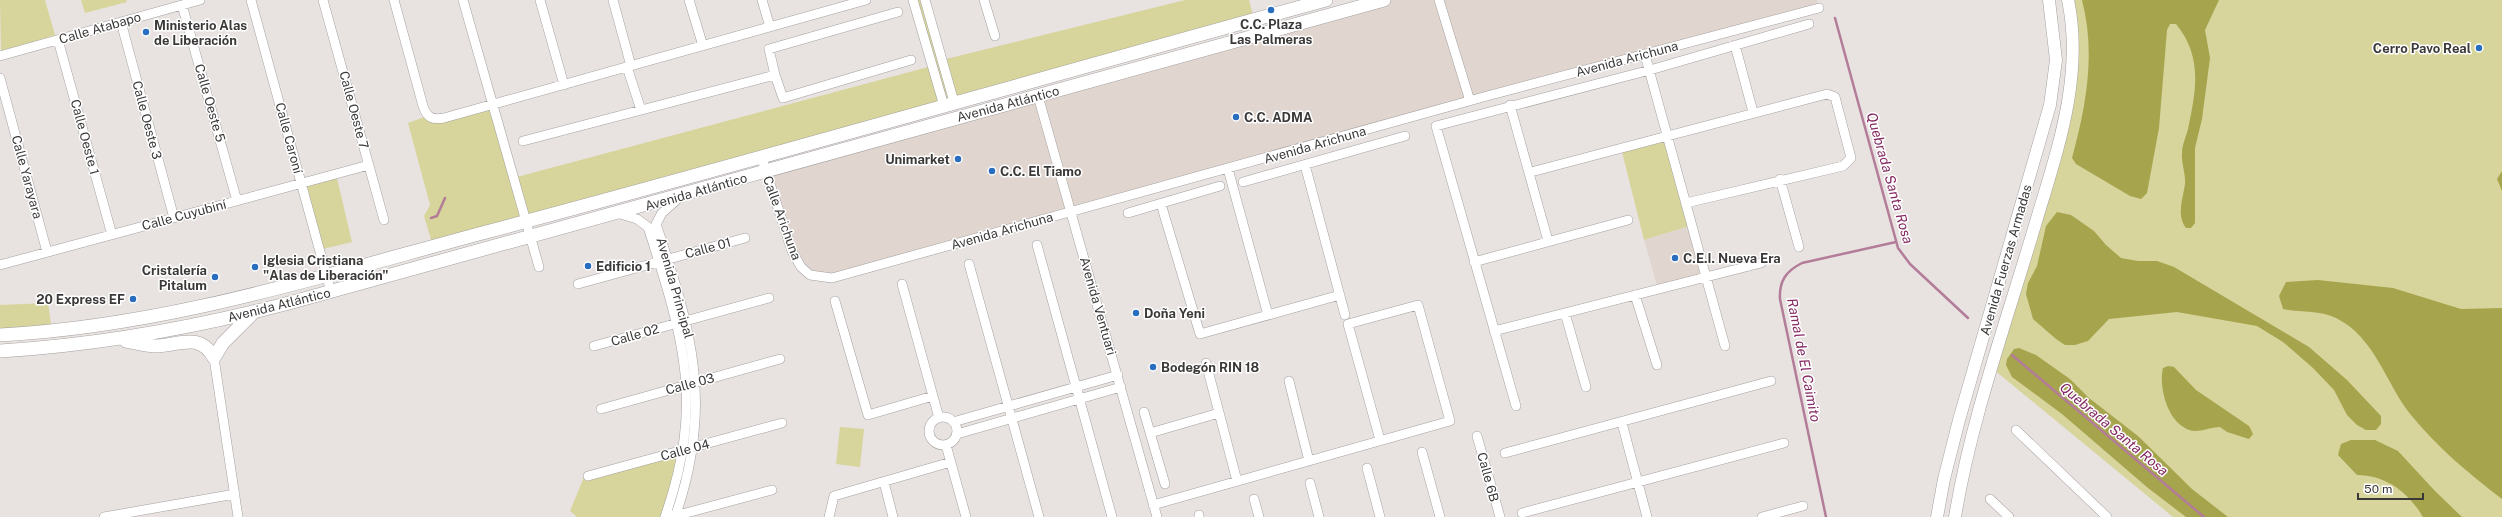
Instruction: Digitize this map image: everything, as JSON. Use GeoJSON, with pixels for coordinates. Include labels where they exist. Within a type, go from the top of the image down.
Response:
{"type":"FeatureCollection","features":[{"type":"Feature","properties":{"kind":"main road","name":"Avenida Atlántico"},"geometry":{"type":"LineString","coordinates":[[0,335],[88,327],[167,315],[232,301],[525,222],[1326,0]]}},
{"type":"Feature","properties":{"kind":"main road","name":"Avenida Atlántico"},"geometry":{"type":"LineString","coordinates":[[0,351],[52,347],[119,339],[194,326],[254,312],[530,238],[1384,0]]}},
{"type":"Feature","properties":{"kind":"main road"},"geometry":{"type":"LineString","coordinates":[[119,339],[154,346],[190,341],[205,346],[214,358],[223,343],[254,312]]}},
{"type":"Feature","properties":{"kind":"street","name":"Calle Atabapo"},"geometry":{"type":"LineString","coordinates":[[0,56],[200,0]]}},
{"type":"Feature","properties":{"kind":"street","name":"Calle Caroní"},"geometry":{"type":"LineString","coordinates":[[251,0],[331,292]]}},
{"type":"Feature","properties":{"kind":"street","name":"Calle Oeste 7"},"geometry":{"type":"LineString","coordinates":[[324,0],[384,220]]}},
{"type":"Feature","properties":{"kind":"street"},"geometry":{"type":"LineString","coordinates":[[394,0],[427,116],[434,119],[444,118],[492,105],[770,27],[838,4],[866,0]]}},
{"type":"Feature","properties":{"kind":"street"},"geometry":{"type":"LineString","coordinates":[[463,0],[539,267]]}},
{"type":"Feature","properties":{"kind":"street"},"geometry":{"type":"LineString","coordinates":[[540,0],[564,85]]}},
{"type":"Feature","properties":{"kind":"street"},"geometry":{"type":"LineString","coordinates":[[613,0],[641,110]]}},
{"type":"Feature","properties":{"kind":"street"},"geometry":{"type":"LineString","coordinates":[[689,0],[703,46]]}},
{"type":"Feature","properties":{"kind":"street"},"geometry":{"type":"LineString","coordinates":[[762,0],[770,27]]}},
{"type":"Feature","properties":{"kind":"street"},"geometry":{"type":"LineString","coordinates":[[913,0],[949,104]]}},
{"type":"Feature","properties":{"kind":"street"},"geometry":{"type":"LineString","coordinates":[[925,0],[949,104]]}},
{"type":"Feature","properties":{"kind":"street"},"geometry":{"type":"LineString","coordinates":[[984,0],[995,36]]}},
{"type":"Feature","properties":{"kind":"street"},"geometry":{"type":"LineString","coordinates":[[1439,0],[1470,101]]}},
{"type":"Feature","properties":{"kind":"street","name":"Avenida Fuerzas Armadas"},"geometry":{"type":"LineString","coordinates":[[1937,517],[1957,428],[2050,105],[2056,60],[2049,0]]}},
{"type":"Feature","properties":{"kind":"street","name":"Avenida Fuerzas Armadas"},"geometry":{"type":"LineString","coordinates":[[1955,517],[1967,459],[2070,98],[2074,50],[2068,0]]}},
{"type":"Feature","properties":{"kind":"street","name":"Calle Oeste 5"},"geometry":{"type":"LineString","coordinates":[[182,5],[237,201]]}},
{"type":"Feature","properties":{"kind":"street","name":"Avenida Arichuna"},"geometry":{"type":"LineString","coordinates":[[810,275],[821,278],[842,276],[1470,101],[1819,8]]}},
{"type":"Feature","properties":{"kind":"street"},"geometry":{"type":"LineString","coordinates":[[898,12],[769,50],[774,75],[783,98],[911,60]]}},
{"type":"Feature","properties":{"kind":"street","name":"Calle Oeste 3"},"geometry":{"type":"LineString","coordinates":[[121,22],[174,218]]}},
{"type":"Feature","properties":{"kind":"street"},"geometry":{"type":"LineString","coordinates":[[1516,406],[1436,126],[1510,105],[1650,70],[1809,24]]}},
{"type":"Feature","properties":{"kind":"street","name":"Calle Oeste 1"},"geometry":{"type":"LineString","coordinates":[[58,40],[112,235]]}},
{"type":"Feature","properties":{"kind":"street"},"geometry":{"type":"LineString","coordinates":[[1734,45],[1754,112]]}},
{"type":"Feature","properties":{"kind":"street"},"geometry":{"type":"LineString","coordinates":[[1645,55],[1725,346]]}},
{"type":"Feature","properties":{"kind":"street"},"geometry":{"type":"LineString","coordinates":[[523,141],[774,75]]}},
{"type":"Feature","properties":{"kind":"street","name":"Calle Yarayara"},"geometry":{"type":"LineString","coordinates":[[0,78],[47,252]]}},
{"type":"Feature","properties":{"kind":"street"},"geometry":{"type":"LineString","coordinates":[[1531,172],[1754,112],[1827,94],[1835,97],[1851,158],[1844,166],[1780,179],[1686,203]]}},
{"type":"Feature","properties":{"kind":"street","name":"Avenida Ventuari"},"geometry":{"type":"LineString","coordinates":[[1038,96],[1157,517]]}},
{"type":"Feature","properties":{"kind":"street"},"geometry":{"type":"LineString","coordinates":[[1510,105],[1531,172],[1548,241]]}},
{"type":"Feature","properties":{"kind":"street"},"geometry":{"type":"LineString","coordinates":[[1243,182],[1405,136]]}},
{"type":"Feature","properties":{"kind":"street","name":"Calle Arichuna"},"geometry":{"type":"LineString","coordinates":[[761,156],[792,251],[801,267],[810,275]]}},
{"type":"Feature","properties":{"kind":"street","name":"Calle Cuyubiní"},"geometry":{"type":"LineString","coordinates":[[0,265],[368,165]]}},
{"type":"Feature","properties":{"kind":"street"},"geometry":{"type":"LineString","coordinates":[[1304,165],[1345,315]]}},
{"type":"Feature","properties":{"kind":"street"},"geometry":{"type":"LineString","coordinates":[[1228,169],[1268,315]]}},
{"type":"Feature","properties":{"kind":"street"},"geometry":{"type":"LineString","coordinates":[[1780,179],[1799,247]]}},
{"type":"Feature","properties":{"kind":"street"},"geometry":{"type":"LineString","coordinates":[[1128,213],[1220,186]]}},
{"type":"Feature","properties":{"kind":"street"},"geometry":{"type":"LineString","coordinates":[[617,213],[652,225],[662,213],[681,196]]}},
{"type":"Feature","properties":{"kind":"street"},"geometry":{"type":"LineString","coordinates":[[1161,204],[1200,334],[1340,295]]}},
{"type":"Feature","properties":{"kind":"street"},"geometry":{"type":"LineString","coordinates":[[1474,262],[1628,220]]}},
{"type":"Feature","properties":{"kind":"street","name":"Avenida Principal"},"geometry":{"type":"LineString","coordinates":[[652,225],[682,322],[696,414],[687,478],[671,516]]}},
{"type":"Feature","properties":{"kind":"street","name":"Calle 01"},"geometry":{"type":"LineString","coordinates":[[578,284],[746,238]]}},
{"type":"Feature","properties":{"kind":"street"},"geometry":{"type":"LineString","coordinates":[[1036,245],[1112,517]]}},
{"type":"Feature","properties":{"kind":"street"},"geometry":{"type":"LineString","coordinates":[[1494,331],[1760,263]]}},
{"type":"Feature","properties":{"kind":"street"},"geometry":{"type":"LineString","coordinates":[[969,264],[1007,406],[1039,517]]}},
{"type":"Feature","properties":{"kind":"street"},"geometry":{"type":"LineString","coordinates":[[902,284],[939,418]]}},
{"type":"Feature","properties":{"kind":"street"},"geometry":{"type":"LineString","coordinates":[[1635,295],[1657,365]]}},
{"type":"Feature","properties":{"kind":"street","name":"Calle 02"},"geometry":{"type":"LineString","coordinates":[[594,346],[769,298]]}},
{"type":"Feature","properties":{"kind":"street"},"geometry":{"type":"LineString","coordinates":[[835,301],[868,415],[933,396]]}},
{"type":"Feature","properties":{"kind":"street"},"geometry":{"type":"LineString","coordinates":[[1153,505],[1450,421],[1418,305],[1348,324],[1380,440]]}},
{"type":"Feature","properties":{"kind":"street"},"geometry":{"type":"LineString","coordinates":[[1565,313],[1586,387]]}},
{"type":"Feature","properties":{"kind":"street"},"geometry":{"type":"LineString","coordinates":[[214,358],[238,517]]}},
{"type":"Feature","properties":{"kind":"street","name":"Calle 03"},"geometry":{"type":"LineString","coordinates":[[601,409],[780,359]]}},
{"type":"Feature","properties":{"kind":"street"},"geometry":{"type":"LineString","coordinates":[[1206,363],[1237,481]]}},
{"type":"Feature","properties":{"kind":"street"},"geometry":{"type":"LineString","coordinates":[[953,422],[1118,375]]}},
{"type":"Feature","properties":{"kind":"street"},"geometry":{"type":"LineString","coordinates":[[1289,380],[1309,461]]}},
{"type":"Feature","properties":{"kind":"street"},"geometry":{"type":"LineString","coordinates":[[1505,453],[1622,423],[1771,381]]}},
{"type":"Feature","properties":{"kind":"street","name":"Avenida Principal"},"geometry":{"type":"LineString","coordinates":[[671,516],[683,451],[691,384]]}},
{"type":"Feature","properties":{"kind":"street"},"geometry":{"type":"LineString","coordinates":[[957,434],[1121,388]]}},
{"type":"Feature","properties":{"kind":"street"},"geometry":{"type":"LineString","coordinates":[[1144,412],[1165,484]]}},
{"type":"Feature","properties":{"kind":"street"},"geometry":{"type":"LineString","coordinates":[[1150,433],[1219,412]]}},
{"type":"Feature","properties":{"kind":"street"},"geometry":{"type":"LineString","coordinates":[[939,418],[947,418],[953,422],[957,434],[954,440],[946,445],[936,443],[929,432],[931,423],[939,418]]}},
{"type":"Feature","properties":{"kind":"street","name":"Calle 04"},"geometry":{"type":"LineString","coordinates":[[588,476],[692,449],[782,423]]}},
{"type":"Feature","properties":{"kind":"street"},"geometry":{"type":"LineString","coordinates":[[1622,423],[1647,517]]}},
{"type":"Feature","properties":{"kind":"street"},"geometry":{"type":"LineString","coordinates":[[2016,430],[2107,517]]}},
{"type":"Feature","properties":{"kind":"street","name":"Calle 6B"},"geometry":{"type":"LineString","coordinates":[[1477,436],[1500,517]]}},
{"type":"Feature","properties":{"kind":"street"},"geometry":{"type":"LineString","coordinates":[[1522,513],[1784,443]]}},
{"type":"Feature","properties":{"kind":"street"},"geometry":{"type":"LineString","coordinates":[[946,445],[966,517]]}},
{"type":"Feature","properties":{"kind":"street"},"geometry":{"type":"LineString","coordinates":[[1422,452],[1440,517]]}},
{"type":"Feature","properties":{"kind":"street"},"geometry":{"type":"LineString","coordinates":[[829,517],[834,496],[951,462]]}},
{"type":"Feature","properties":{"kind":"street"},"geometry":{"type":"LineString","coordinates":[[1367,468],[1380,517]]}},
{"type":"Feature","properties":{"kind":"street"},"geometry":{"type":"LineString","coordinates":[[884,482],[893,517]]}},
{"type":"Feature","properties":{"kind":"street"},"geometry":{"type":"LineString","coordinates":[[1310,483],[1319,517]]}},
{"type":"Feature","properties":{"kind":"street"},"geometry":{"type":"LineString","coordinates":[[671,516],[772,490]]}},
{"type":"Feature","properties":{"kind":"street"},"geometry":{"type":"LineString","coordinates":[[104,517],[135,514],[235,494]]}},
{"type":"Feature","properties":{"kind":"street"},"geometry":{"type":"LineString","coordinates":[[1254,499],[1259,517]]}},
{"type":"Feature","properties":{"kind":"street"},"geometry":{"type":"LineString","coordinates":[[1990,499],[2009,517]]}},
{"type":"Feature","properties":{"kind":"street"},"geometry":{"type":"LineString","coordinates":[[1762,517],[1802,506]]}},
{"type":"Feature","properties":{"kind":"shaded area"},"geometry":{"type":"Polygon","coordinates":[[[0,0],[45,0],[55,35],[1,52],[0,0]]]}},
{"type":"Feature","properties":{"kind":"shaded area"},"geometry":{"type":"Polygon","coordinates":[[[81,0],[126,0],[127,2],[85,13],[81,0]]]}},
{"type":"Feature","properties":{"kind":"shaded area"},"geometry":{"type":"Polygon","coordinates":[[[913,0],[925,0],[942,60],[1185,0],[1249,0],[1254,19],[433,246],[424,216],[430,205],[408,123],[427,116],[430,118],[492,105],[513,178],[932,66],[913,0]]]}},
{"type":"Feature","properties":{"kind":"shaded area"},"geometry":{"type":"Polygon","coordinates":[[[1384,0],[1817,0],[1819,8],[832,278],[801,267],[765,172],[1384,0]]]}},
{"type":"Feature","properties":{"kind":"shaded area"},"geometry":{"type":"Polygon","coordinates":[[[2068,0],[2502,0],[2502,517],[2173,517],[1993,369],[2070,98],[2068,0]]]}},
{"type":"Feature","properties":{"kind":"shaded area"},"geometry":{"type":"Polygon","coordinates":[[[2082,0],[2219,0],[2205,30],[2210,58],[2202,119],[2195,148],[2195,223],[2191,228],[2186,228],[2181,218],[2181,207],[2185,184],[2182,157],[2183,147],[2188,129],[2195,88],[2194,62],[2185,36],[2176,24],[2170,24],[2167,30],[2159,128],[2147,193],[2141,199],[2130,196],[2076,164],[2072,158],[2088,80],[2088,40],[2082,0]]]}},
{"type":"Feature","properties":{"kind":"shaded area"},"geometry":{"type":"Polygon","coordinates":[[[1668,136],[1692,225],[1644,240],[1621,148],[1668,136]]]}},
{"type":"Feature","properties":{"kind":"shaded area"},"geometry":{"type":"Polygon","coordinates":[[[2502,171],[2502,191],[2497,179],[2502,171]]]}},
{"type":"Feature","properties":{"kind":"shaded area"},"geometry":{"type":"Polygon","coordinates":[[[336,174],[352,242],[319,250],[301,184],[336,174]]]}},
{"type":"Feature","properties":{"kind":"shaded area"},"geometry":{"type":"Polygon","coordinates":[[[2057,212],[2071,215],[2094,231],[2106,245],[2121,258],[2138,261],[2157,261],[2174,267],[2309,347],[2347,380],[2381,416],[2381,424],[2376,430],[2366,430],[2357,425],[2347,415],[2334,390],[2313,368],[2283,342],[2257,326],[2177,312],[2109,319],[2088,341],[2075,345],[2065,345],[2033,319],[2026,294],[2028,283],[2037,266],[2046,226],[2057,212]]]}},
{"type":"Feature","properties":{"kind":"shaded area","name":"C.E.I. Nueva Era"},"geometry":{"type":"Polygon","coordinates":[[[1692,225],[1706,277],[1658,289],[1644,240],[1692,225]]]}},
{"type":"Feature","properties":{"kind":"shaded area"},"geometry":{"type":"Polygon","coordinates":[[[2318,280],[2393,288],[2461,309],[2502,308],[2502,499],[2454,460],[2421,427],[2402,403],[2370,349],[2361,337],[2349,326],[2330,315],[2283,309],[2279,296],[2286,282],[2318,280]]]}},
{"type":"Feature","properties":{"kind":"shaded area"},"geometry":{"type":"Polygon","coordinates":[[[48,303],[52,331],[0,335],[0,305],[48,303]]]}},
{"type":"Feature","properties":{"kind":"shaded area"},"geometry":{"type":"Polygon","coordinates":[[[2019,348],[2036,355],[2070,379],[2089,398],[2138,436],[2192,489],[2228,517],[2186,517],[2148,488],[2062,414],[2012,377],[2006,365],[2007,359],[2014,349],[2019,348]]]}},
{"type":"Feature","properties":{"kind":"shaded area"},"geometry":{"type":"Polygon","coordinates":[[[2168,366],[2174,367],[2196,390],[2249,426],[2253,434],[2249,439],[2227,432],[2220,427],[2195,431],[2186,429],[2178,423],[2167,406],[2162,386],[2163,368],[2168,366]]]}},
{"type":"Feature","properties":{"kind":"shaded area"},"geometry":{"type":"Polygon","coordinates":[[[840,427],[864,429],[860,467],[836,464],[840,427]]]}},
{"type":"Feature","properties":{"kind":"shaded area"},"geometry":{"type":"Polygon","coordinates":[[[2351,440],[2375,440],[2398,451],[2435,491],[2462,517],[2423,517],[2411,500],[2396,487],[2378,478],[2357,475],[2338,455],[2341,444],[2351,440]]]}},
{"type":"Feature","properties":{"kind":"shaded area"},"geometry":{"type":"Polygon","coordinates":[[[683,451],[665,517],[577,517],[570,511],[584,477],[683,451]]]}},
{"type":"Feature","properties":{"kind":"waterway","name":"Quebrada Santa Rosa"},"geometry":{"type":"LineString","coordinates":[[1835,18],[1898,248],[1910,264],[1968,318]]}},
{"type":"Feature","properties":{"kind":"waterway"},"geometry":{"type":"LineString","coordinates":[[431,218],[437,216],[445,198]]}},
{"type":"Feature","properties":{"kind":"waterway","name":"Ramal de El Caimito"},"geometry":{"type":"LineString","coordinates":[[1826,517],[1780,299],[1782,282],[1792,269],[1802,263],[1896,242]]}},
{"type":"Feature","properties":{"kind":"waterway","name":"Quebrada Santa Rosa"},"geometry":{"type":"LineString","coordinates":[[2012,355],[2204,517]]}},
{"type":"Feature","properties":{"kind":"place","name":"C.C. Plaza Las Palmeras"},"geometry":{"type":"Point","coordinates":[1271,10]}},
{"type":"Feature","properties":{"kind":"place","name":"Ministerio Alas de Liberación"},"geometry":{"type":"Point","coordinates":[146,32]}},
{"type":"Feature","properties":{"kind":"place","name":"Cerro Pavo Real"},"geometry":{"type":"Point","coordinates":[2479,48]}},
{"type":"Feature","properties":{"kind":"place","name":"C.C. ADMA"},"geometry":{"type":"Point","coordinates":[1236,117]}},
{"type":"Feature","properties":{"kind":"place","name":"Unimarket"},"geometry":{"type":"Point","coordinates":[958,159]}},
{"type":"Feature","properties":{"kind":"place","name":"C.C. El Tiamo"},"geometry":{"type":"Point","coordinates":[992,171]}},
{"type":"Feature","properties":{"kind":"place","name":"C.E.I. Nueva Era"},"geometry":{"type":"Point","coordinates":[1675,258]}},
{"type":"Feature","properties":{"kind":"place","name":"Edificio 1"},"geometry":{"type":"Point","coordinates":[588,266]}},
{"type":"Feature","properties":{"kind":"place","name":"Iglesia Cristiana \"Alas de Liberación\""},"geometry":{"type":"Point","coordinates":[255,267]}},
{"type":"Feature","properties":{"kind":"place","name":"Cristalería Pitalum"},"geometry":{"type":"Point","coordinates":[215,277]}},
{"type":"Feature","properties":{"kind":"place","name":"20 Express EF"},"geometry":{"type":"Point","coordinates":[133,299]}},
{"type":"Feature","properties":{"kind":"place","name":"Doña Yeni"},"geometry":{"type":"Point","coordinates":[1136,313]}},
{"type":"Feature","properties":{"kind":"place","name":"Bodegón RIN 18"},"geometry":{"type":"Point","coordinates":[1153,367]}}]}
